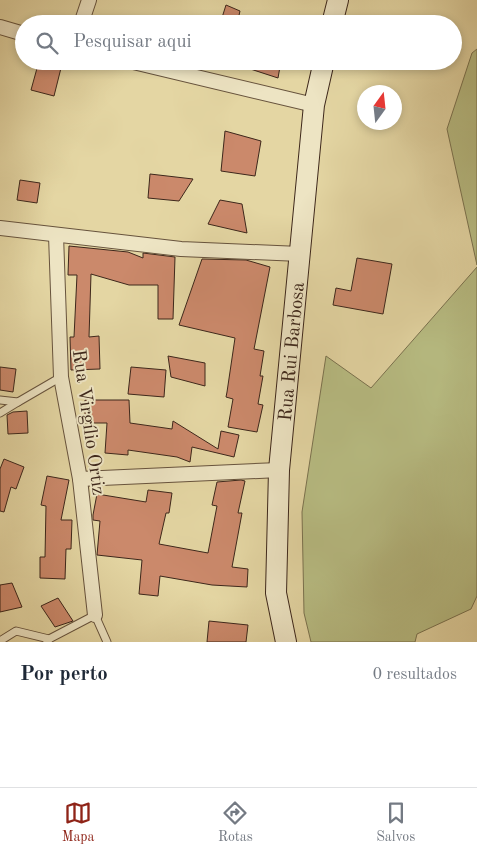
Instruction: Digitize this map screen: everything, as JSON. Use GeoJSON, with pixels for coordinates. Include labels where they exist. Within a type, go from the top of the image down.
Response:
{"type":"FeatureCollection","features":[{"type":"Feature","properties":{"kind":"main road"},"geometry":{"type":"LineString","coordinates":[[334,15],[338,0]]}},
{"type":"Feature","properties":{"kind":"main road","name":"Rua Rui Barbosa"},"geometry":{"type":"LineString","coordinates":[[286,642],[276,593],[279,470],[314,105],[322,70]]}},
{"type":"Feature","properties":{"kind":"street"},"geometry":{"type":"LineString","coordinates":[[84,15],[89,0]]}},
{"type":"Feature","properties":{"kind":"street"},"geometry":{"type":"LineString","coordinates":[[0,27],[15,31]]}},
{"type":"Feature","properties":{"kind":"street"},"geometry":{"type":"LineString","coordinates":[[167,70],[314,105]]}},
{"type":"Feature","properties":{"kind":"street"},"geometry":{"type":"LineString","coordinates":[[0,228],[181,249],[300,254]]}},
{"type":"Feature","properties":{"kind":"street","name":"Rua Virgílio Ortiz"},"geometry":{"type":"LineString","coordinates":[[56,235],[61,377],[80,479],[95,615]]}},
{"type":"Feature","properties":{"kind":"street"},"geometry":{"type":"LineString","coordinates":[[80,479],[279,470]]}},
{"type":"Feature","properties":{"kind":"lane"},"geometry":{"type":"LineString","coordinates":[[0,412],[61,377]]}},
{"type":"Feature","properties":{"kind":"lane"},"geometry":{"type":"LineString","coordinates":[[0,400],[18,402]]}},
{"type":"Feature","properties":{"kind":"lane"},"geometry":{"type":"LineString","coordinates":[[0,641],[16,631],[48,640],[95,615],[107,642]]}},
{"type":"Feature","properties":{"kind":"green space"},"geometry":{"type":"Polygon","coordinates":[[[477,49],[477,265],[447,129],[472,53],[477,49]]]}},
{"type":"Feature","properties":{"kind":"green space"},"geometry":{"type":"Polygon","coordinates":[[[477,267],[477,596],[471,609],[417,634],[415,642],[311,642],[304,613],[302,512],[326,356],[371,388],[477,267]]]}},
{"type":"Feature","properties":{"kind":"building"},"geometry":{"type":"Polygon","coordinates":[[[226,5],[240,11],[239,15],[223,15],[226,5]]]}},
{"type":"Feature","properties":{"kind":"building"},"geometry":{"type":"Polygon","coordinates":[[[37,70],[60,70],[54,96],[31,90],[37,70]]]}},
{"type":"Feature","properties":{"kind":"building"},"geometry":{"type":"Polygon","coordinates":[[[253,70],[279,70],[278,78],[253,70]]]}},
{"type":"Feature","properties":{"kind":"building"},"geometry":{"type":"Polygon","coordinates":[[[225,131],[261,141],[255,176],[221,171],[225,131]]]}},
{"type":"Feature","properties":{"kind":"building"},"geometry":{"type":"Polygon","coordinates":[[[150,174],[193,179],[179,201],[148,198],[150,174]]]}},
{"type":"Feature","properties":{"kind":"building"},"geometry":{"type":"Polygon","coordinates":[[[20,180],[40,183],[37,203],[17,200],[20,180]]]}},
{"type":"Feature","properties":{"kind":"building"},"geometry":{"type":"Polygon","coordinates":[[[220,200],[242,204],[247,233],[208,224],[220,200]]]}},
{"type":"Feature","properties":{"kind":"building"},"geometry":{"type":"Polygon","coordinates":[[[69,246],[128,252],[143,258],[143,253],[175,257],[173,319],[158,319],[158,285],[129,285],[91,274],[89,337],[99,336],[100,369],[71,370],[70,337],[74,337],[77,275],[68,275],[69,246]]]}},
{"type":"Feature","properties":{"kind":"building"},"geometry":{"type":"Polygon","coordinates":[[[357,258],[392,264],[383,314],[333,305],[336,288],[351,291],[357,258]]]}},
{"type":"Feature","properties":{"kind":"building"},"geometry":{"type":"Polygon","coordinates":[[[202,259],[246,260],[270,267],[254,349],[264,351],[260,376],[263,376],[258,404],[263,405],[257,432],[228,427],[233,399],[226,397],[235,338],[179,325],[202,259]]]}},
{"type":"Feature","properties":{"kind":"building"},"geometry":{"type":"Polygon","coordinates":[[[168,356],[205,363],[205,386],[171,377],[168,356]]]}},
{"type":"Feature","properties":{"kind":"building"},"geometry":{"type":"Polygon","coordinates":[[[0,367],[16,369],[13,392],[0,390],[0,367]]]}},
{"type":"Feature","properties":{"kind":"building"},"geometry":{"type":"Polygon","coordinates":[[[131,367],[166,370],[164,397],[128,394],[131,367]]]}},
{"type":"Feature","properties":{"kind":"building"},"geometry":{"type":"Polygon","coordinates":[[[85,400],[129,400],[130,423],[172,429],[173,421],[218,449],[221,431],[239,435],[234,457],[192,447],[190,462],[177,457],[128,450],[128,455],[105,453],[107,423],[85,423],[85,400]]]}},
{"type":"Feature","properties":{"kind":"building"},"geometry":{"type":"Polygon","coordinates":[[[27,411],[28,433],[8,434],[7,415],[13,412],[27,411]]]}},
{"type":"Feature","properties":{"kind":"building"},"geometry":{"type":"Polygon","coordinates":[[[4,459],[24,467],[16,489],[11,487],[4,512],[0,511],[0,469],[4,459]]]}},
{"type":"Feature","properties":{"kind":"building"},"geometry":{"type":"Polygon","coordinates":[[[47,476],[69,480],[61,520],[72,520],[71,549],[66,549],[65,579],[40,578],[40,557],[45,557],[46,506],[41,505],[47,476]]]}},
{"type":"Feature","properties":{"kind":"building"},"geometry":{"type":"Polygon","coordinates":[[[245,481],[238,513],[242,513],[232,567],[248,569],[247,587],[212,585],[160,576],[158,596],[139,594],[142,560],[97,555],[100,521],[93,520],[93,515],[97,494],[146,502],[148,490],[172,493],[169,513],[166,513],[159,544],[208,553],[217,506],[212,505],[217,482],[245,481]]]}},
{"type":"Feature","properties":{"kind":"building"},"geometry":{"type":"Polygon","coordinates":[[[12,583],[22,607],[0,612],[0,585],[12,583]]]}},
{"type":"Feature","properties":{"kind":"building"},"geometry":{"type":"Polygon","coordinates":[[[58,598],[73,621],[55,627],[41,606],[58,598]]]}},
{"type":"Feature","properties":{"kind":"building"},"geometry":{"type":"Polygon","coordinates":[[[209,621],[248,625],[246,642],[207,642],[209,621]]]}}]}
